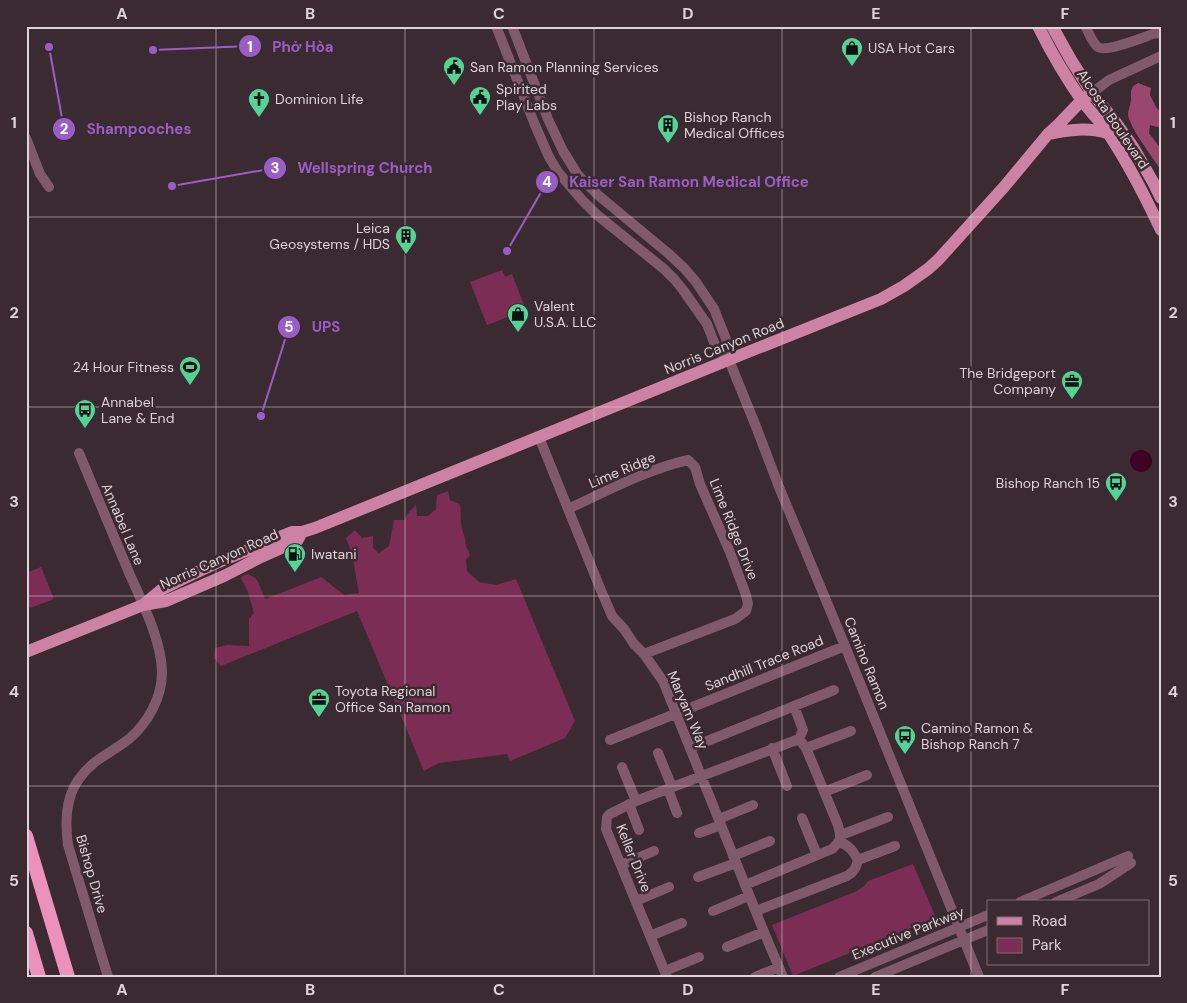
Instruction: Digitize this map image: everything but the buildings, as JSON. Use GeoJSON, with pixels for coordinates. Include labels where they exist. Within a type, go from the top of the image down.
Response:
{"type":"FeatureCollection","features":[{"type":"Feature","properties":{"kind":"highway"},"geometry":{"type":"LineString","coordinates":[[26,836],[68,977]]}},
{"type":"Feature","properties":{"kind":"highway"},"geometry":{"type":"LineString","coordinates":[[26,933],[39,977]]}},
{"type":"Feature","properties":{"kind":"main road","name":"Alcosta Boulevard"},"geometry":{"type":"LineString","coordinates":[[1038,26],[1052,53],[1087,97],[1114,120],[1161,198]]}},
{"type":"Feature","properties":{"kind":"main road","name":"Alcosta Boulevard"},"geometry":{"type":"LineString","coordinates":[[1052,26],[1071,60],[1087,97],[1128,165],[1161,230]]}},
{"type":"Feature","properties":{"kind":"main road","name":"Norris Canyon Road"},"geometry":{"type":"LineString","coordinates":[[26,652],[143,605],[161,590],[214,564],[292,532],[302,532],[315,528],[881,299],[928,269],[992,201],[1048,134],[1087,97]]}},
{"type":"Feature","properties":{"kind":"main road"},"geometry":{"type":"LineString","coordinates":[[1048,134],[1080,129],[1107,133]]}},
{"type":"Feature","properties":{"kind":"street","name":"Camino Ramon"},"geometry":{"type":"LineString","coordinates":[[496,26],[539,133],[558,172],[582,200],[675,280],[707,324],[715,345],[729,360]]}},
{"type":"Feature","properties":{"kind":"street","name":"Camino Ramon"},"geometry":{"type":"LineString","coordinates":[[512,26],[548,120],[563,151],[578,175],[598,195],[684,268],[714,309],[726,339],[729,360],[779,487],[979,977]]}},
{"type":"Feature","properties":{"kind":"street"},"geometry":{"type":"LineString","coordinates":[[1085,26],[1097,47],[1103,49],[1127,44],[1156,32],[1161,34]]}},
{"type":"Feature","properties":{"kind":"street"},"geometry":{"type":"LineString","coordinates":[[1087,97],[1109,80],[1161,56]]}},
{"type":"Feature","properties":{"kind":"street"},"geometry":{"type":"LineString","coordinates":[[26,138],[40,174],[49,186]]}},
{"type":"Feature","properties":{"kind":"street","name":"Maryam Way"},"geometry":{"type":"LineString","coordinates":[[540,437],[612,616],[644,654],[663,681],[783,977]]}},
{"type":"Feature","properties":{"kind":"street","name":"Annabel Lane"},"geometry":{"type":"LineString","coordinates":[[79,453],[143,605]]}},
{"type":"Feature","properties":{"kind":"street","name":"Lime Ridge"},"geometry":{"type":"LineString","coordinates":[[568,509],[672,464],[688,460]]}},
{"type":"Feature","properties":{"kind":"street","name":"Lime Ridge Drive"},"geometry":{"type":"LineString","coordinates":[[644,654],[735,619],[746,611],[748,604],[730,552],[700,484],[695,467],[688,460]]}},
{"type":"Feature","properties":{"kind":"street","name":"Bishop Drive"},"geometry":{"type":"LineString","coordinates":[[108,977],[68,845],[67,810],[73,788],[78,779],[101,756],[128,739],[141,728],[154,705],[162,673],[161,655],[143,605]]}},
{"type":"Feature","properties":{"kind":"street","name":"Sandhill Trace Road"},"geometry":{"type":"LineString","coordinates":[[610,740],[845,646]]}},
{"type":"Feature","properties":{"kind":"street"},"geometry":{"type":"LineString","coordinates":[[690,748],[834,690]]}},
{"type":"Feature","properties":{"kind":"street"},"geometry":{"type":"LineString","coordinates":[[756,912],[847,876],[854,872],[857,867],[858,860],[853,851],[840,839],[838,825],[806,748],[799,739],[803,730],[794,706]]}},
{"type":"Feature","properties":{"kind":"street"},"geometry":{"type":"LineString","coordinates":[[806,748],[851,731]]}},
{"type":"Feature","properties":{"kind":"street","name":"Keller Drive"},"geometry":{"type":"LineString","coordinates":[[666,974],[606,829],[606,817],[632,802],[799,739]]}},
{"type":"Feature","properties":{"kind":"street"},"geometry":{"type":"LineString","coordinates":[[772,748],[786,786]]}},
{"type":"Feature","properties":{"kind":"street"},"geometry":{"type":"LineString","coordinates":[[658,753],[677,812]]}},
{"type":"Feature","properties":{"kind":"street"},"geometry":{"type":"LineString","coordinates":[[622,767],[639,830]]}},
{"type":"Feature","properties":{"kind":"street"},"geometry":{"type":"LineString","coordinates":[[824,792],[867,775]]}},
{"type":"Feature","properties":{"kind":"street"},"geometry":{"type":"LineString","coordinates":[[699,833],[753,805]]}},
{"type":"Feature","properties":{"kind":"street"},"geometry":{"type":"LineString","coordinates":[[745,885],[832,849],[840,839],[888,817]]}},
{"type":"Feature","properties":{"kind":"street"},"geometry":{"type":"LineString","coordinates":[[802,818],[817,855]]}},
{"type":"Feature","properties":{"kind":"street"},"geometry":{"type":"LineString","coordinates":[[698,877],[770,841]]}},
{"type":"Feature","properties":{"kind":"street"},"geometry":{"type":"LineString","coordinates":[[858,860],[895,846]]}},
{"type":"Feature","properties":{"kind":"street"},"geometry":{"type":"LineString","coordinates":[[621,865],[654,851]]}},
{"type":"Feature","properties":{"kind":"street"},"geometry":{"type":"LineString","coordinates":[[1025,900],[1129,859],[1099,884],[1061,900]]}},
{"type":"Feature","properties":{"kind":"street"},"geometry":{"type":"LineString","coordinates":[[636,901],[668,887]]}},
{"type":"Feature","properties":{"kind":"street"},"geometry":{"type":"LineString","coordinates":[[713,911],[749,896]]}},
{"type":"Feature","properties":{"kind":"street","name":"Executive Parkway"},"geometry":{"type":"LineString","coordinates":[[839,977],[987,915]]}},
{"type":"Feature","properties":{"kind":"street"},"geometry":{"type":"LineString","coordinates":[[650,936],[682,923]]}},
{"type":"Feature","properties":{"kind":"street","name":"Executive Parkway"},"geometry":{"type":"LineString","coordinates":[[875,977],[987,930]]}},
{"type":"Feature","properties":{"kind":"street"},"geometry":{"type":"LineString","coordinates":[[727,947],[764,932]]}},
{"type":"Feature","properties":{"kind":"street"},"geometry":{"type":"LineString","coordinates":[[666,974],[699,956]]}},
{"type":"Feature","properties":{"kind":"street"},"geometry":{"type":"LineString","coordinates":[[754,977],[778,967]]}},
{"type":"Feature","properties":{"kind":"green space"},"geometry":{"type":"Polygon","coordinates":[[[502,270],[505,277],[512,274],[526,310],[487,325],[470,282],[502,270]]]}},
{"type":"Feature","properties":{"kind":"green space"},"geometry":{"type":"Polygon","coordinates":[[[448,491],[450,500],[459,504],[460,508],[466,547],[470,556],[466,559],[467,571],[479,582],[496,585],[516,579],[575,721],[565,738],[510,761],[507,754],[439,763],[424,771],[357,611],[221,666],[214,658],[215,648],[227,645],[249,646],[249,619],[254,613],[248,592],[241,578],[242,576],[248,574],[257,580],[265,599],[321,577],[344,595],[359,593],[352,554],[346,538],[355,530],[362,538],[373,536],[373,548],[379,553],[389,546],[394,520],[404,520],[416,505],[417,516],[428,516],[436,509],[437,495],[448,491]]]}},
{"type":"Feature","properties":{"kind":"green space"},"geometry":{"type":"Polygon","coordinates":[[[41,567],[54,599],[30,608],[26,600],[26,573],[41,567]]]}},
{"type":"Feature","properties":{"kind":"green space"},"geometry":{"type":"Polygon","coordinates":[[[913,864],[936,918],[793,976],[772,925],[855,892],[868,881],[913,864]]]}},
{"type":"Feature","properties":{"kind":"shaded area"},"geometry":{"type":"Polygon","coordinates":[[[1138,83],[1151,88],[1150,95],[1161,113],[1161,128],[1150,125],[1149,133],[1161,149],[1161,170],[1137,135],[1128,115],[1132,90],[1138,83]]]}},
{"type":"Feature","properties":{"kind":"shaded area"},"geometry":{"type":"Polygon","coordinates":[[[1137,450],[1145,450],[1152,457],[1152,465],[1145,472],[1137,472],[1130,465],[1130,457],[1137,450]]]}},
{"type":"Feature","properties":{"kind":"place","name":"Shampooches"},"geometry":{"type":"Point","coordinates":[49,47]}},
{"type":"Feature","properties":{"kind":"place","name":"Phở Hòa"},"geometry":{"type":"Point","coordinates":[153,50]}},
{"type":"Feature","properties":{"kind":"place","name":"USA Hot Cars"},"geometry":{"type":"Point","coordinates":[852,67]}},
{"type":"Feature","properties":{"kind":"place","name":"San Ramon Planning Services"},"geometry":{"type":"Point","coordinates":[454,86]}},
{"type":"Feature","properties":{"kind":"place","name":"Spirited Play Labs"},"geometry":{"type":"Point","coordinates":[480,116]}},
{"type":"Feature","properties":{"kind":"place","name":"Dominion Life"},"geometry":{"type":"Point","coordinates":[259,118]}},
{"type":"Feature","properties":{"kind":"place","name":"Bishop Ranch Medical Offices"},"geometry":{"type":"Point","coordinates":[668,144]}},
{"type":"Feature","properties":{"kind":"place","name":"Wellspring Church"},"geometry":{"type":"Point","coordinates":[172,186]}},
{"type":"Feature","properties":{"kind":"place","name":"Kaiser San Ramon Medical Office"},"geometry":{"type":"Point","coordinates":[507,251]}},
{"type":"Feature","properties":{"kind":"place","name":"Leica Geosystems / HDS"},"geometry":{"type":"Point","coordinates":[406,255]}},
{"type":"Feature","properties":{"kind":"place","name":"Valent U.S.A. LLC"},"geometry":{"type":"Point","coordinates":[518,333]}},
{"type":"Feature","properties":{"kind":"place","name":"24 Hour Fitness"},"geometry":{"type":"Point","coordinates":[190,386]}},
{"type":"Feature","properties":{"kind":"place","name":"The Bridgeport Company"},"geometry":{"type":"Point","coordinates":[1072,400]}},
{"type":"Feature","properties":{"kind":"place","name":"UPS"},"geometry":{"type":"Point","coordinates":[261,416]}},
{"type":"Feature","properties":{"kind":"place","name":"Annabel Lane & End"},"geometry":{"type":"Point","coordinates":[85,429]}},
{"type":"Feature","properties":{"kind":"place","name":"Bishop Ranch 15"},"geometry":{"type":"Point","coordinates":[1116,502]}},
{"type":"Feature","properties":{"kind":"place","name":"Iwatani"},"geometry":{"type":"Point","coordinates":[295,573]}},
{"type":"Feature","properties":{"kind":"place","name":"Toyota Regional Office San Ramon"},"geometry":{"type":"Point","coordinates":[319,718]}},
{"type":"Feature","properties":{"kind":"place","name":"Camino Ramon & Bishop Ranch 7"},"geometry":{"type":"Point","coordinates":[905,755]}}]}
